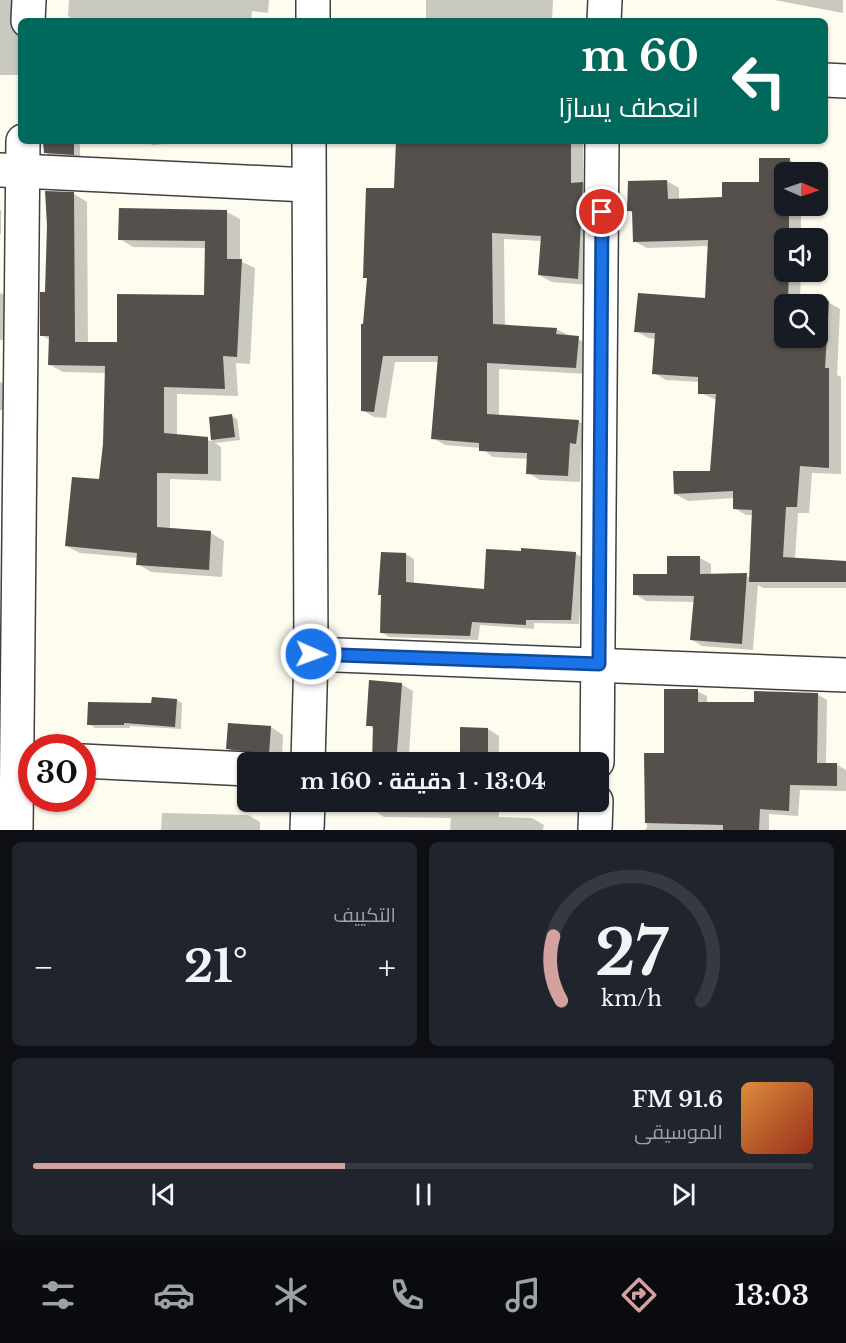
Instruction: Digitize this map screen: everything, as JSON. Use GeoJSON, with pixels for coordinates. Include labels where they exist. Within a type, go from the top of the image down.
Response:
{"type":"FeatureCollection","features":[{"type":"Feature","properties":{"kind":"street"},"geometry":{"type":"LineString","coordinates":[[28,18],[29,0]]}},
{"type":"Feature","properties":{"kind":"street"},"geometry":{"type":"LineString","coordinates":[[313,18],[314,0]]}},
{"type":"Feature","properties":{"kind":"street"},"geometry":{"type":"LineString","coordinates":[[604,18],[605,0]]}},
{"type":"Feature","properties":{"kind":"street"},"geometry":{"type":"LineString","coordinates":[[828,80],[846,81]]}},
{"type":"Feature","properties":{"kind":"street"},"geometry":{"type":"LineString","coordinates":[[309,144],[311,654],[309,752]]}},
{"type":"Feature","properties":{"kind":"street"},"geometry":{"type":"LineString","coordinates":[[597,752],[602,144]]}},
{"type":"Feature","properties":{"kind":"street"},"geometry":{"type":"LineString","coordinates":[[16,830],[15,161],[308,184]]}},
{"type":"Feature","properties":{"kind":"street"},"geometry":{"type":"LineString","coordinates":[[311,654],[846,675]]}},
{"type":"Feature","properties":{"kind":"street"},"geometry":{"type":"LineString","coordinates":[[96,762],[237,768]]}},
{"type":"Feature","properties":{"kind":"street"},"geometry":{"type":"LineString","coordinates":[[307,830],[308,812]]}},
{"type":"Feature","properties":{"kind":"street"},"geometry":{"type":"LineString","coordinates":[[595,830],[596,812]]}},
{"type":"Feature","properties":{"kind":"building"},"geometry":{"type":"Polygon","coordinates":[[[43,144],[74,144],[74,155],[44,153],[43,144]]]}},
{"type":"Feature","properties":{"kind":"building"},"geometry":{"type":"Polygon","coordinates":[[[396,144],[571,144],[571,183],[583,182],[578,279],[538,275],[541,236],[492,233],[493,324],[557,328],[556,334],[579,336],[576,368],[487,363],[487,414],[579,420],[576,444],[570,443],[568,476],[526,474],[527,453],[479,451],[479,443],[431,439],[438,356],[383,356],[374,412],[361,411],[361,324],[363,324],[367,278],[363,278],[366,188],[394,188],[396,144]]]}},
{"type":"Feature","properties":{"kind":"building"},"geometry":{"type":"Polygon","coordinates":[[[759,158],[790,158],[790,162],[774,162],[774,216],[789,216],[789,228],[774,228],[774,282],[789,282],[788,294],[774,294],[774,348],[826,348],[825,368],[829,368],[829,468],[800,466],[797,507],[786,507],[783,557],[846,561],[846,582],[749,582],[752,510],[733,509],[733,491],[674,494],[673,471],[710,471],[716,394],[698,394],[698,377],[652,374],[655,333],[634,332],[638,293],[705,298],[708,240],[633,242],[632,211],[627,211],[628,181],[667,180],[668,199],[722,197],[722,182],[759,182],[759,158]]]}},
{"type":"Feature","properties":{"kind":"building"},"geometry":{"type":"Polygon","coordinates":[[[45,191],[74,192],[75,342],[117,342],[117,294],[204,295],[205,241],[118,240],[119,208],[227,210],[227,259],[242,259],[237,357],[223,356],[225,389],[164,387],[164,433],[208,437],[208,474],[157,473],[157,527],[211,531],[209,570],[136,565],[137,553],[65,546],[72,477],[99,479],[103,444],[105,366],[48,365],[49,336],[40,336],[40,292],[45,292],[47,226],[45,191]]]}},
{"type":"Feature","properties":{"kind":"building"},"geometry":{"type":"Polygon","coordinates":[[[232,414],[235,437],[211,440],[209,417],[232,414]]]}},
{"type":"Feature","properties":{"kind":"building"},"geometry":{"type":"Polygon","coordinates":[[[521,548],[576,552],[571,620],[526,620],[526,625],[472,622],[470,636],[380,633],[381,595],[378,595],[381,552],[406,553],[406,582],[484,589],[486,549],[521,551],[521,548]]]}},
{"type":"Feature","properties":{"kind":"building"},"geometry":{"type":"Polygon","coordinates":[[[667,556],[700,556],[700,574],[747,573],[742,644],[690,640],[694,596],[633,595],[633,574],[667,574],[667,556]]]}},
{"type":"Feature","properties":{"kind":"building"},"geometry":{"type":"Polygon","coordinates":[[[369,680],[402,683],[397,752],[372,752],[373,726],[366,726],[369,680]]]}},
{"type":"Feature","properties":{"kind":"building"},"geometry":{"type":"Polygon","coordinates":[[[664,689],[698,689],[698,702],[754,702],[754,691],[818,693],[817,763],[837,763],[837,786],[790,785],[789,811],[760,809],[759,830],[723,830],[723,825],[645,823],[644,753],[664,753],[664,689]]]}},
{"type":"Feature","properties":{"kind":"building"},"geometry":{"type":"Polygon","coordinates":[[[152,697],[177,699],[175,727],[124,723],[124,725],[87,725],[88,702],[151,703],[152,697]]]}},
{"type":"Feature","properties":{"kind":"building"},"geometry":{"type":"Polygon","coordinates":[[[228,723],[271,726],[269,752],[226,749],[228,723]]]}},
{"type":"Feature","properties":{"kind":"building"},"geometry":{"type":"Polygon","coordinates":[[[460,727],[488,728],[488,752],[460,752],[460,727]]]}},
{"type":"Feature","properties":{"kind":"route"},"geometry":{"type":"LineString","coordinates":[[311,654],[599,664],[602,212]]}}]}
